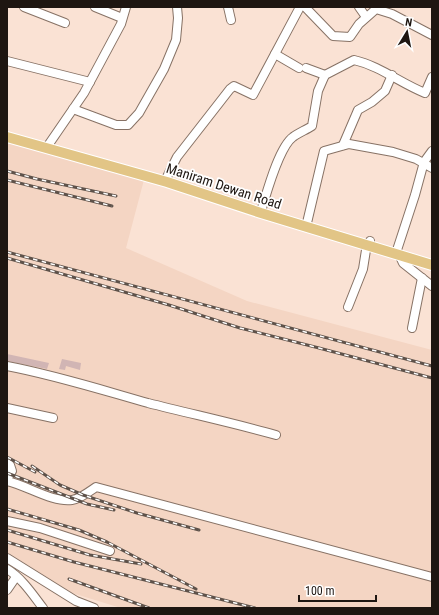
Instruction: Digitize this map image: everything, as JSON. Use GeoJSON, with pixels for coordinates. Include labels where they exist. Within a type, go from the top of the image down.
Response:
{"type":"FeatureCollection","features":[{"type":"Feature","properties":{"kind":"main road","name":"Maniram Dewan Road"},"geometry":{"type":"LineString","coordinates":[[7,132],[49,147]]}},
{"type":"Feature","properties":{"kind":"main road","name":"Maniram Dewan Road"},"geometry":{"type":"LineString","coordinates":[[7,137],[166,179],[398,252],[432,265]]}},
{"type":"Feature","properties":{"kind":"main road","name":"Maniram Dewan Road"},"geometry":{"type":"LineString","coordinates":[[204,191],[262,208],[307,224]]}},
{"type":"Feature","properties":{"kind":"main road","name":"Maniram Dewan Road"},"geometry":{"type":"LineString","coordinates":[[398,252],[432,260]]}},
{"type":"Feature","properties":{"kind":"street"},"geometry":{"type":"LineString","coordinates":[[24,7],[65,23]]}},
{"type":"Feature","properties":{"kind":"street"},"geometry":{"type":"LineString","coordinates":[[95,7],[122,18]]}},
{"type":"Feature","properties":{"kind":"street"},"geometry":{"type":"LineString","coordinates":[[49,147],[90,82],[121,24],[126,7]]}},
{"type":"Feature","properties":{"kind":"street"},"geometry":{"type":"LineString","coordinates":[[73,109],[116,126],[128,125],[139,113],[164,69],[176,40],[178,18],[177,7]]}},
{"type":"Feature","properties":{"kind":"street"},"geometry":{"type":"LineString","coordinates":[[228,7],[231,20]]}},
{"type":"Feature","properties":{"kind":"street"},"geometry":{"type":"LineString","coordinates":[[166,179],[177,157],[230,89],[234,86],[253,95],[300,7]]}},
{"type":"Feature","properties":{"kind":"street"},"geometry":{"type":"LineString","coordinates":[[305,7],[333,36],[350,38],[359,24],[376,9],[392,14],[432,35]]}},
{"type":"Feature","properties":{"kind":"street"},"geometry":{"type":"LineString","coordinates":[[359,7],[366,17]]}},
{"type":"Feature","properties":{"kind":"street"},"geometry":{"type":"LineString","coordinates":[[275,54],[303,68],[325,75]]}},
{"type":"Feature","properties":{"kind":"street"},"geometry":{"type":"LineString","coordinates":[[262,208],[272,176],[285,145],[292,137],[312,126],[318,91],[325,75],[354,60],[366,62],[392,75],[414,89],[425,93],[431,82]]}},
{"type":"Feature","properties":{"kind":"street"},"geometry":{"type":"LineString","coordinates":[[7,61],[90,82]]}},
{"type":"Feature","properties":{"kind":"street"},"geometry":{"type":"LineString","coordinates":[[343,145],[358,110],[372,102],[385,91],[392,75]]}},
{"type":"Feature","properties":{"kind":"street"},"geometry":{"type":"LineString","coordinates":[[307,224],[324,151],[349,144],[393,152],[424,162],[432,168]]}},
{"type":"Feature","properties":{"kind":"street"},"geometry":{"type":"LineString","coordinates":[[432,151],[424,162],[398,252],[403,263],[432,286]]}},
{"type":"Feature","properties":{"kind":"street"},"geometry":{"type":"LineString","coordinates":[[348,307],[363,269],[366,250],[369,243]]}},
{"type":"Feature","properties":{"kind":"street"},"geometry":{"type":"LineString","coordinates":[[412,328],[422,278]]}},
{"type":"Feature","properties":{"kind":"street"},"geometry":{"type":"LineString","coordinates":[[7,366],[175,410],[276,434]]}},
{"type":"Feature","properties":{"kind":"street"},"geometry":{"type":"LineString","coordinates":[[7,408],[53,418]]}},
{"type":"Feature","properties":{"kind":"street"},"geometry":{"type":"LineString","coordinates":[[7,463],[10,465],[12,471],[7,480],[57,499],[71,500],[80,497],[96,487],[432,577]]}},
{"type":"Feature","properties":{"kind":"street"},"geometry":{"type":"LineString","coordinates":[[7,521],[40,528],[110,551]]}},
{"type":"Feature","properties":{"kind":"street"},"geometry":{"type":"LineString","coordinates":[[7,558],[76,601],[94,608]]}},
{"type":"Feature","properties":{"kind":"street"},"geometry":{"type":"LineString","coordinates":[[7,569],[16,576],[43,608]]}},
{"type":"Feature","properties":{"kind":"street"},"geometry":{"type":"LineString","coordinates":[[7,590],[16,576]]}},
{"type":"Feature","properties":{"kind":"shaded area"},"geometry":{"type":"Polygon","coordinates":[[[7,141],[145,176],[126,248],[247,301],[432,350],[432,608],[121,608],[72,593],[7,552],[7,141]]]}},
{"type":"Feature","properties":{"kind":"building"},"geometry":{"type":"Polygon","coordinates":[[[7,354],[49,363],[47,369],[7,361],[7,354]]]}},
{"type":"Feature","properties":{"kind":"building"},"geometry":{"type":"Polygon","coordinates":[[[62,359],[81,363],[80,370],[66,366],[65,370],[59,369],[62,359]]]}},
{"type":"Feature","properties":{"kind":"railway"},"geometry":{"type":"LineString","coordinates":[[7,171],[116,196]]}},
{"type":"Feature","properties":{"kind":"railway"},"geometry":{"type":"LineString","coordinates":[[7,180],[112,206]]}},
{"type":"Feature","properties":{"kind":"railway"},"geometry":{"type":"LineString","coordinates":[[7,252],[432,366]]}},
{"type":"Feature","properties":{"kind":"railway"},"geometry":{"type":"LineString","coordinates":[[7,258],[169,305],[240,328],[432,378]]}},
{"type":"Feature","properties":{"kind":"railway"},"geometry":{"type":"LineString","coordinates":[[7,457],[35,472]]}},
{"type":"Feature","properties":{"kind":"railway"},"geometry":{"type":"LineString","coordinates":[[32,466],[60,485],[83,495],[137,513],[199,530]]}},
{"type":"Feature","properties":{"kind":"railway"},"geometry":{"type":"LineString","coordinates":[[7,473],[87,504],[114,510]]}},
{"type":"Feature","properties":{"kind":"railway"},"geometry":{"type":"LineString","coordinates":[[7,509],[79,530],[107,542],[196,589]]}},
{"type":"Feature","properties":{"kind":"railway"},"geometry":{"type":"LineString","coordinates":[[7,530],[90,555],[141,564]]}},
{"type":"Feature","properties":{"kind":"railway"},"geometry":{"type":"LineString","coordinates":[[7,542],[74,562],[255,608]]}},
{"type":"Feature","properties":{"kind":"railway"},"geometry":{"type":"LineString","coordinates":[[69,579],[149,608]]}}]}
